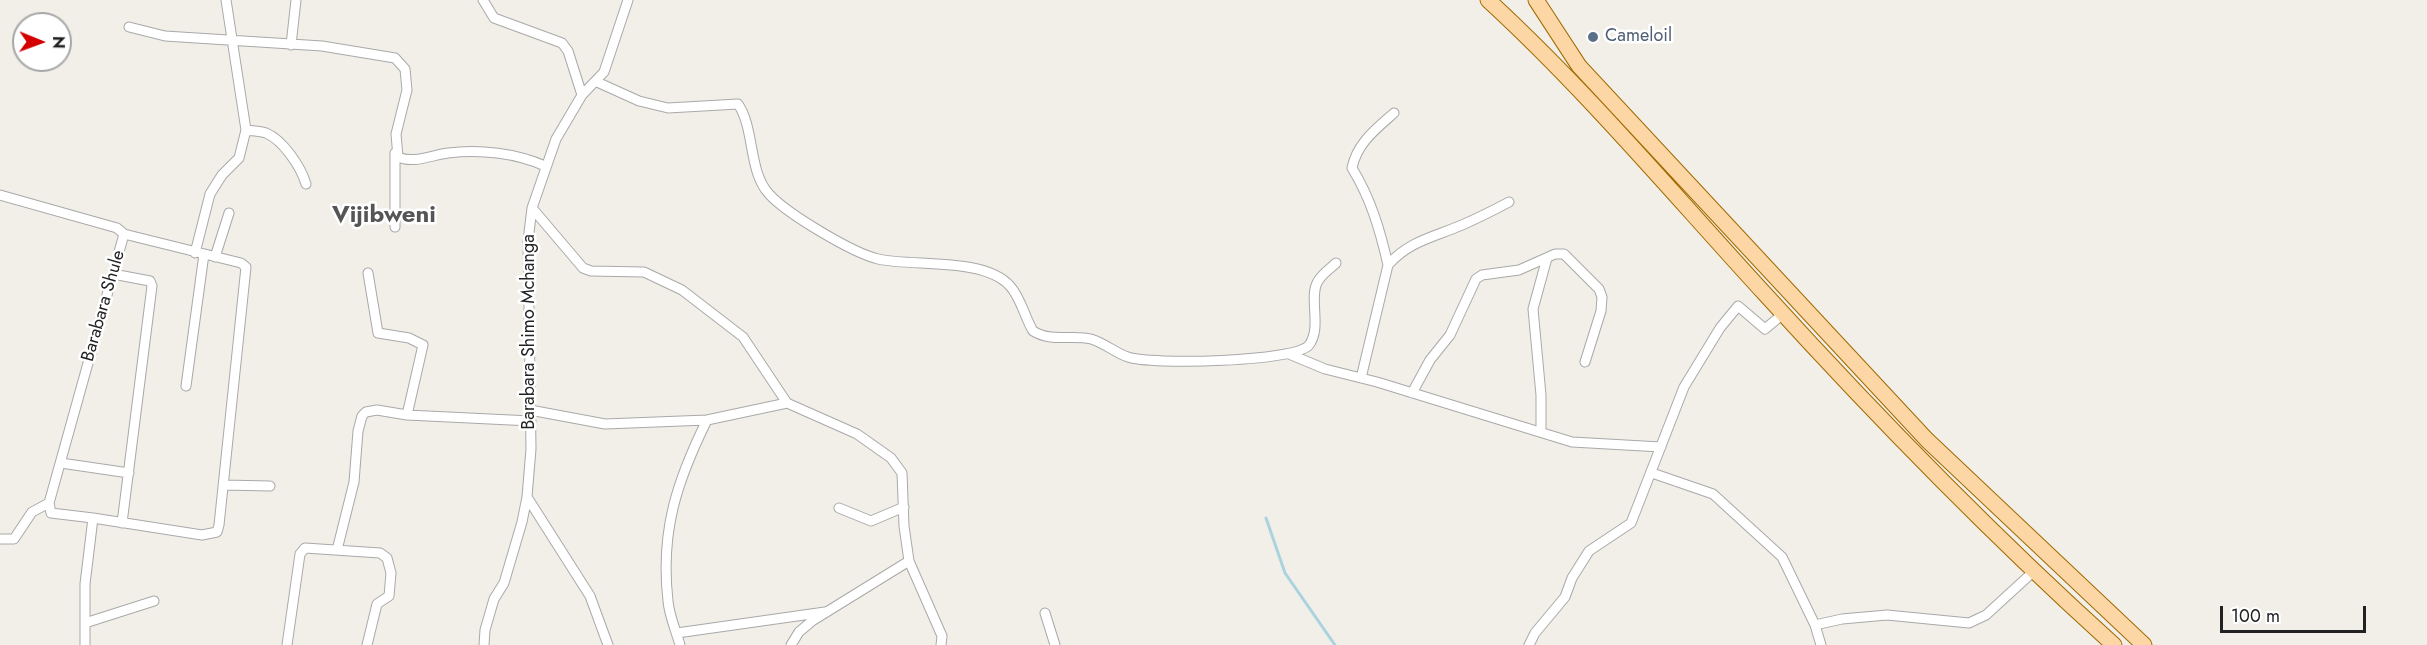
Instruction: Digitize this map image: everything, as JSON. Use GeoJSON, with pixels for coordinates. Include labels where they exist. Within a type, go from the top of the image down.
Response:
{"type":"FeatureCollection","features":[{"type":"Feature","properties":{"kind":"main road"},"geometry":{"type":"LineString","coordinates":[[1489,0],[1505,0]]}},
{"type":"Feature","properties":{"kind":"main road"},"geometry":{"type":"LineString","coordinates":[[1489,0],[1535,44],[1783,314],[2033,572],[2114,645]]}},
{"type":"Feature","properties":{"kind":"main road"},"geometry":{"type":"LineString","coordinates":[[1536,0],[1579,66],[1927,440],[2144,645]]}},
{"type":"Feature","properties":{"kind":"street"},"geometry":{"type":"LineString","coordinates":[[186,386],[199,253],[210,194],[222,175],[239,158],[246,130],[226,0]]}},
{"type":"Feature","properties":{"kind":"street"},"geometry":{"type":"LineString","coordinates":[[291,45],[296,0]]}},
{"type":"Feature","properties":{"kind":"street"},"geometry":{"type":"LineString","coordinates":[[483,0],[494,18],[562,44],[568,51],[582,95]]}},
{"type":"Feature","properties":{"kind":"street","name":"Barabara Shimo Mchanga"},"geometry":{"type":"LineString","coordinates":[[484,645],[485,630],[494,600],[504,583],[527,497],[531,449],[528,241],[532,208],[556,139],[582,95],[597,82],[608,62],[628,0]]}},
{"type":"Feature","properties":{"kind":"street"},"geometry":{"type":"LineString","coordinates":[[129,27],[165,36],[322,46],[395,58],[405,69],[407,90],[396,134],[395,227]]}},
{"type":"Feature","properties":{"kind":"street"},"geometry":{"type":"LineString","coordinates":[[597,82],[639,101],[668,108],[738,105],[746,124],[753,159],[768,194],[819,231],[877,259],[951,266],[996,276],[1011,287],[1034,331],[1041,336],[1057,339],[1091,339],[1128,358],[1249,360],[1289,354],[1308,346],[1316,320],[1317,280],[1336,263]]}},
{"type":"Feature","properties":{"kind":"street"},"geometry":{"type":"LineString","coordinates":[[1361,378],[1388,265],[1378,221],[1365,190],[1352,168],[1354,157],[1368,135],[1394,113]]}},
{"type":"Feature","properties":{"kind":"street"},"geometry":{"type":"LineString","coordinates":[[246,130],[266,134],[275,140],[303,172],[306,184]]}},
{"type":"Feature","properties":{"kind":"street"},"geometry":{"type":"LineString","coordinates":[[395,153],[404,160],[451,153],[506,154],[528,158],[545,166]]}},
{"type":"Feature","properties":{"kind":"street","name":"Barabara Shule"},"geometry":{"type":"LineString","coordinates":[[0,195],[117,228],[124,234],[49,503]]}},
{"type":"Feature","properties":{"kind":"street"},"geometry":{"type":"LineString","coordinates":[[1388,265],[1399,253],[1423,238],[1461,225],[1509,202]]}},
{"type":"Feature","properties":{"kind":"street"},"geometry":{"type":"LineString","coordinates":[[532,208],[583,268],[591,271],[644,272],[682,290],[731,326],[756,355],[787,403],[857,434],[891,458],[902,473],[909,561],[942,636],[941,645]]}},
{"type":"Feature","properties":{"kind":"street"},"geometry":{"type":"LineString","coordinates":[[215,257],[229,213]]}},
{"type":"Feature","properties":{"kind":"street"},"geometry":{"type":"LineString","coordinates":[[0,539],[14,539],[32,512],[49,503],[51,513],[202,536],[217,532],[224,485],[246,267],[241,263],[124,234]]}},
{"type":"Feature","properties":{"kind":"street"},"geometry":{"type":"LineString","coordinates":[[1412,393],[1430,360],[1450,335],[1476,279],[1482,274],[1519,270],[1547,258],[1564,254],[1599,288],[1602,297],[1602,311],[1585,362]]}},
{"type":"Feature","properties":{"kind":"street"},"geometry":{"type":"LineString","coordinates":[[1541,432],[1541,395],[1533,309],[1547,258]]}},
{"type":"Feature","properties":{"kind":"street"},"geometry":{"type":"LineString","coordinates":[[113,273],[150,281],[152,286],[122,523]]}},
{"type":"Feature","properties":{"kind":"street"},"geometry":{"type":"LineString","coordinates":[[368,273],[378,333],[409,338],[423,345],[406,415]]}},
{"type":"Feature","properties":{"kind":"street"},"geometry":{"type":"LineString","coordinates":[[1529,645],[1534,633],[1565,597],[1572,578],[1589,551],[1631,523],[1684,387],[1720,328],[1738,306],[1765,329],[1783,314]]}},
{"type":"Feature","properties":{"kind":"street"},"geometry":{"type":"LineString","coordinates":[[1289,354],[1318,367],[1572,442],[1661,447]]}},
{"type":"Feature","properties":{"kind":"street"},"geometry":{"type":"LineString","coordinates":[[530,410],[605,424],[707,420],[787,403]]}},
{"type":"Feature","properties":{"kind":"street"},"geometry":{"type":"LineString","coordinates":[[337,550],[354,482],[358,431],[362,416],[377,410],[406,415],[531,421]]}},
{"type":"Feature","properties":{"kind":"street"},"geometry":{"type":"LineString","coordinates":[[680,645],[668,603],[666,559],[669,517],[687,460],[707,420]]}},
{"type":"Feature","properties":{"kind":"street"},"geometry":{"type":"LineString","coordinates":[[61,463],[129,473]]}},
{"type":"Feature","properties":{"kind":"street"},"geometry":{"type":"LineString","coordinates":[[1652,473],[1713,494],[1749,524],[1782,557],[1815,625],[1821,645]]}},
{"type":"Feature","properties":{"kind":"street"},"geometry":{"type":"LineString","coordinates":[[224,485],[270,486]]}},
{"type":"Feature","properties":{"kind":"street"},"geometry":{"type":"LineString","coordinates":[[527,497],[590,596],[608,645]]}},
{"type":"Feature","properties":{"kind":"street"},"geometry":{"type":"LineString","coordinates":[[839,508],[871,521],[904,507]]}},
{"type":"Feature","properties":{"kind":"street"},"geometry":{"type":"LineString","coordinates":[[85,645],[85,584],[93,518]]}},
{"type":"Feature","properties":{"kind":"street"},"geometry":{"type":"LineString","coordinates":[[287,645],[302,550],[305,548],[380,553],[387,558],[391,573],[389,596],[377,604],[367,645]]}},
{"type":"Feature","properties":{"kind":"street"},"geometry":{"type":"LineString","coordinates":[[792,645],[799,632],[825,612],[909,561]]}},
{"type":"Feature","properties":{"kind":"street"},"geometry":{"type":"LineString","coordinates":[[1815,625],[1842,619],[1887,615],[1969,623],[1986,615],[2033,572]]}},
{"type":"Feature","properties":{"kind":"street"},"geometry":{"type":"LineString","coordinates":[[85,623],[154,601]]}},
{"type":"Feature","properties":{"kind":"street"},"geometry":{"type":"LineString","coordinates":[[677,633],[825,612]]}},
{"type":"Feature","properties":{"kind":"street"},"geometry":{"type":"LineString","coordinates":[[1045,614],[1055,645]]}},
{"type":"Feature","properties":{"kind":"waterway"},"geometry":{"type":"LineString","coordinates":[[1266,518],[1285,573],[1335,645]]}},
{"type":"Feature","properties":{"kind":"place","name":"Cameloil"},"geometry":{"type":"Point","coordinates":[1593,37]}},
{"type":"Feature","properties":{"kind":"district","name":"Vijibweni"},"geometry":{"type":"Point","coordinates":[384,216]}}]}
